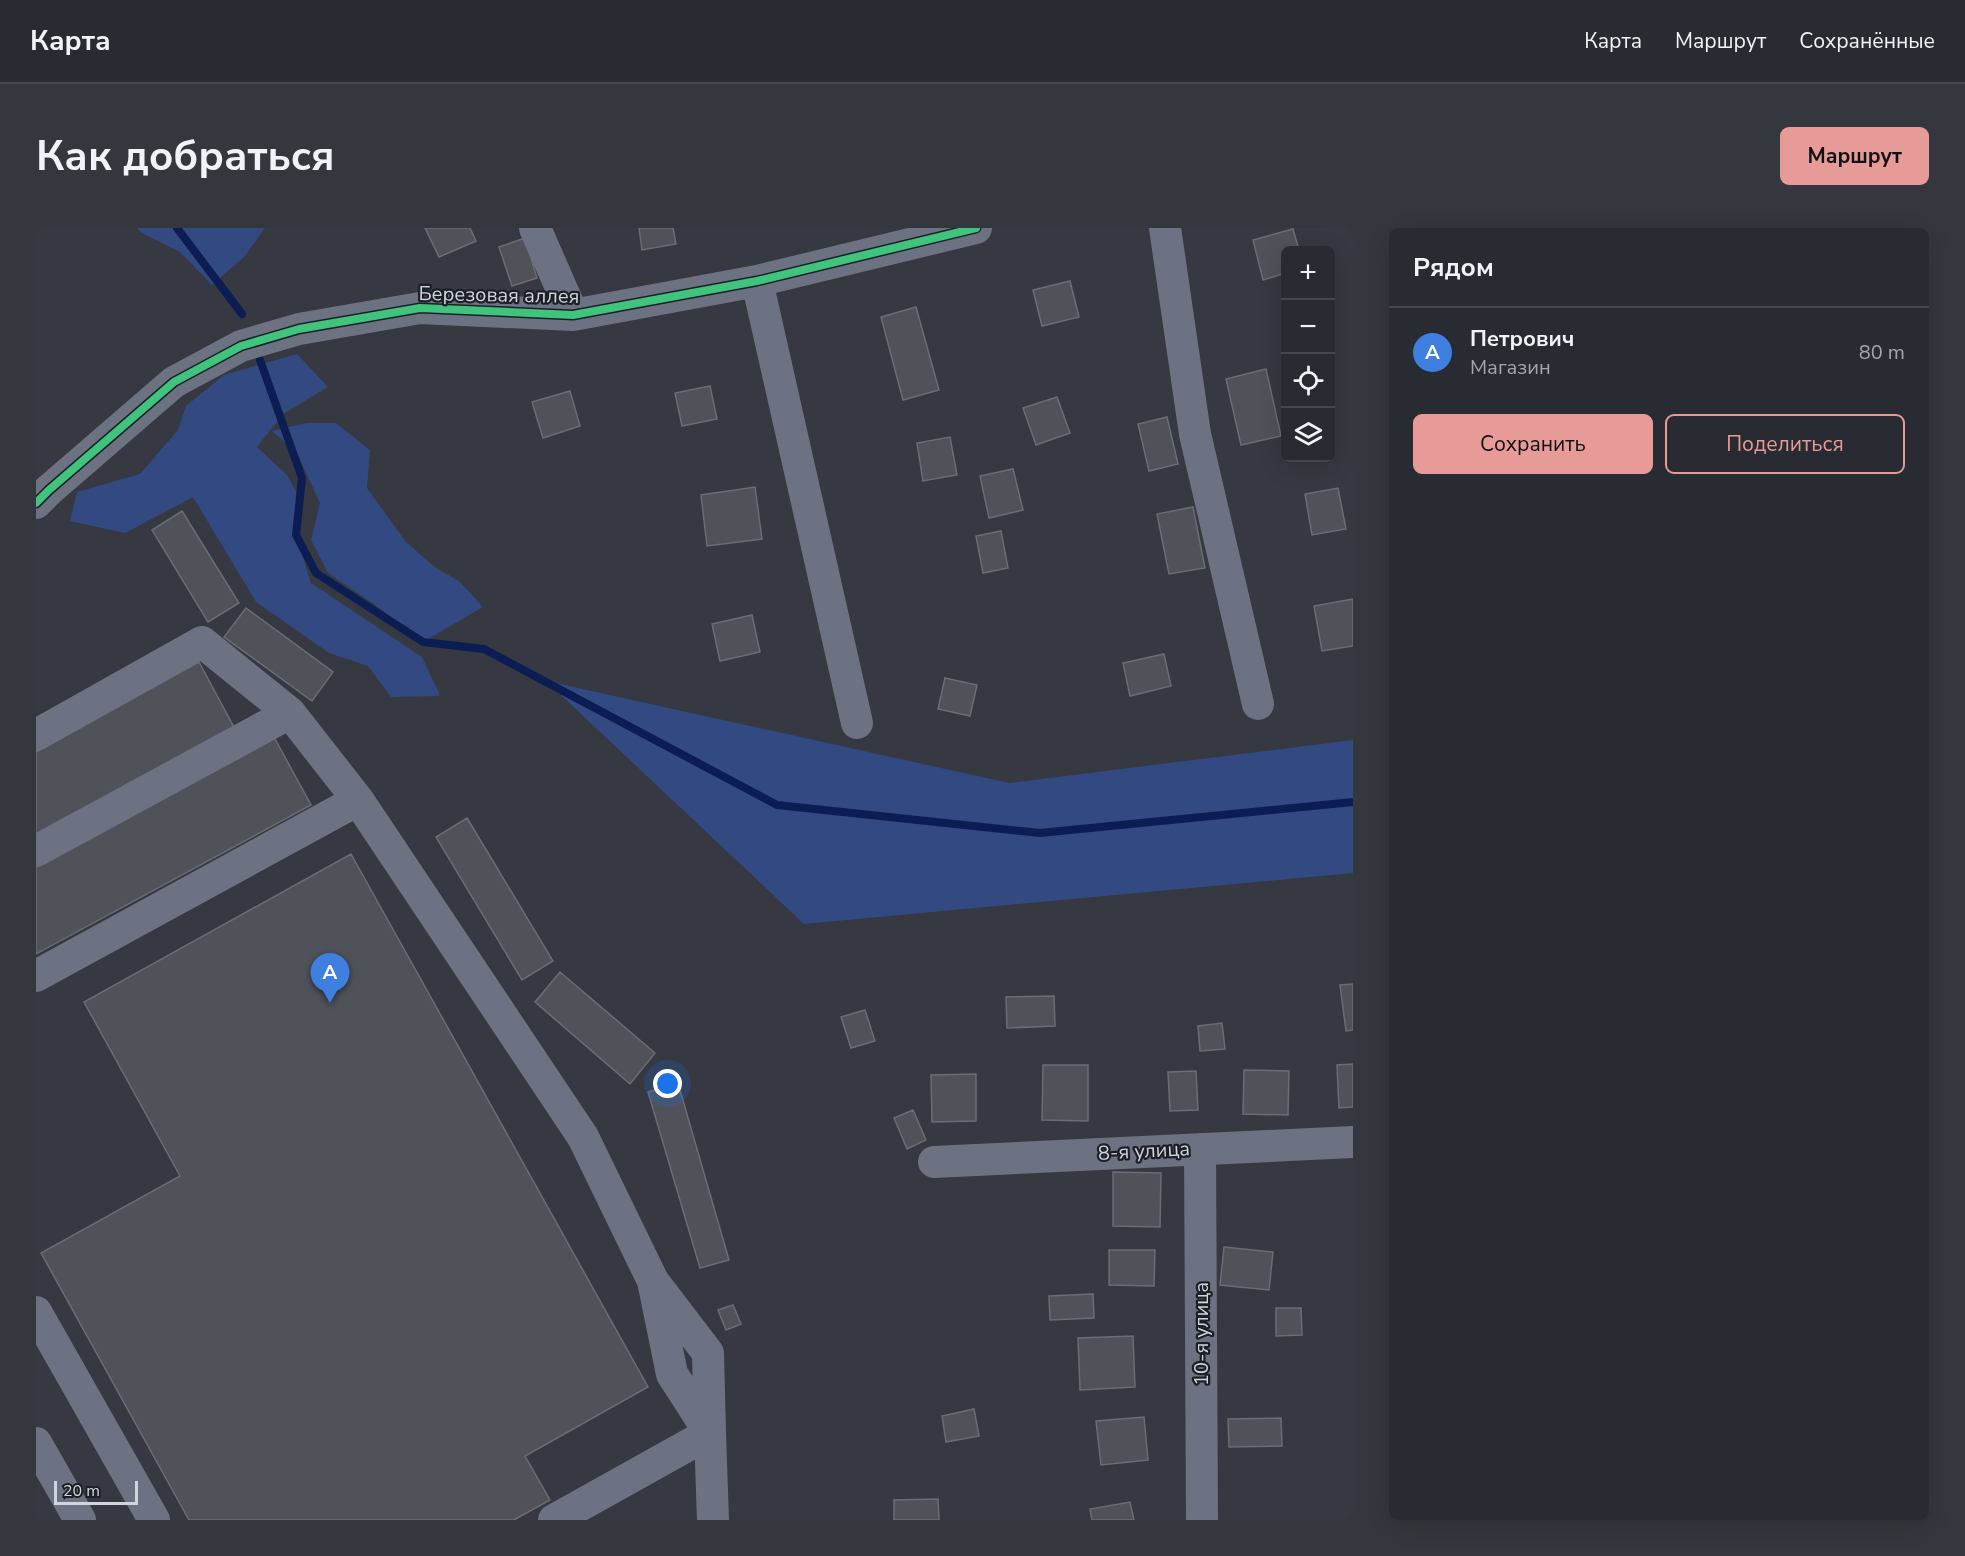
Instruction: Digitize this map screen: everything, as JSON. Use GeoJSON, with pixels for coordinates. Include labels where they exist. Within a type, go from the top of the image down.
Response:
{"type":"FeatureCollection","features":[{"type":"Feature","properties":{"kind":"street"},"geometry":{"type":"LineString","coordinates":[[535,228],[573,315]]}},
{"type":"Feature","properties":{"kind":"street","name":"Березовая аллея"},"geometry":{"type":"LineString","coordinates":[[36,504],[49,490],[174,382],[241,346],[299,329],[420,308],[573,315],[756,282],[976,228]]}},
{"type":"Feature","properties":{"kind":"street"},"geometry":{"type":"LineString","coordinates":[[1165,228],[1195,434],[1258,704]]}},
{"type":"Feature","properties":{"kind":"street"},"geometry":{"type":"LineString","coordinates":[[756,282],[857,723]]}},
{"type":"Feature","properties":{"kind":"street"},"geometry":{"type":"LineString","coordinates":[[36,735],[202,642],[290,713],[358,800],[583,1137],[653,1281],[708,1353],[709,1518]]}},
{"type":"Feature","properties":{"kind":"street"},"geometry":{"type":"LineString","coordinates":[[36,851],[290,713]]}},
{"type":"Feature","properties":{"kind":"street"},"geometry":{"type":"LineString","coordinates":[[36,976],[358,800]]}},
{"type":"Feature","properties":{"kind":"street","name":"8-я улица"},"geometry":{"type":"LineString","coordinates":[[934,1162],[1353,1142]]}},
{"type":"Feature","properties":{"kind":"street","name":"10-я улица"},"geometry":{"type":"LineString","coordinates":[[1200,1149],[1202,1520]]}},
{"type":"Feature","properties":{"kind":"street"},"geometry":{"type":"LineString","coordinates":[[36,1312],[154,1520]]}},
{"type":"Feature","properties":{"kind":"street"},"geometry":{"type":"LineString","coordinates":[[554,1520],[710,1433]]}},
{"type":"Feature","properties":{"kind":"street"},"geometry":{"type":"LineString","coordinates":[[36,1443],[80,1520]]}},
{"type":"Feature","properties":{"kind":"shaded area"},"geometry":{"type":"Polygon","coordinates":[[[137,228],[265,228],[245,256],[212,285],[180,252],[140,232],[137,228]]]}},
{"type":"Feature","properties":{"kind":"shaded area"},"geometry":{"type":"Polygon","coordinates":[[[297,354],[328,387],[283,414],[257,447],[287,475],[303,505],[296,535],[311,583],[422,657],[440,695],[438,696],[391,697],[368,666],[329,653],[256,602],[193,497],[125,533],[70,521],[77,492],[140,474],[178,430],[186,406],[224,375],[297,354]]]}},
{"type":"Feature","properties":{"kind":"shaded area"},"geometry":{"type":"Polygon","coordinates":[[[307,423],[336,423],[370,450],[367,488],[406,542],[436,568],[459,581],[483,607],[423,642],[374,604],[328,573],[311,540],[320,503],[297,453],[272,431],[307,423]]]}},
{"type":"Feature","properties":{"kind":"shaded area"},"geometry":{"type":"Polygon","coordinates":[[[546,681],[1009,783],[1353,740],[1353,873],[804,924],[546,681]]]}},
{"type":"Feature","properties":{"kind":"building"},"geometry":{"type":"Polygon","coordinates":[[[425,228],[470,228],[476,241],[439,257],[425,228]]]}},
{"type":"Feature","properties":{"kind":"building"},"geometry":{"type":"Polygon","coordinates":[[[639,228],[673,228],[676,244],[642,250],[639,228]]]}},
{"type":"Feature","properties":{"kind":"building"},"geometry":{"type":"Polygon","coordinates":[[[1293,229],[1298,246],[1281,246],[1281,275],[1263,280],[1253,240],[1293,229]]]}},
{"type":"Feature","properties":{"kind":"building"},"geometry":{"type":"Polygon","coordinates":[[[525,238],[537,278],[512,286],[499,247],[525,238]]]}},
{"type":"Feature","properties":{"kind":"building"},"geometry":{"type":"Polygon","coordinates":[[[1070,281],[1079,317],[1042,326],[1033,290],[1070,281]]]}},
{"type":"Feature","properties":{"kind":"building"},"geometry":{"type":"Polygon","coordinates":[[[916,307],[939,390],[903,400],[881,317],[916,307]]]}},
{"type":"Feature","properties":{"kind":"building"},"geometry":{"type":"Polygon","coordinates":[[[1266,369],[1281,436],[1241,445],[1226,379],[1266,369]]]}},
{"type":"Feature","properties":{"kind":"building"},"geometry":{"type":"Polygon","coordinates":[[[710,386],[717,419],[682,426],[675,393],[710,386]]]}},
{"type":"Feature","properties":{"kind":"building"},"geometry":{"type":"Polygon","coordinates":[[[570,391],[580,426],[543,438],[532,402],[570,391]]]}},
{"type":"Feature","properties":{"kind":"building"},"geometry":{"type":"Polygon","coordinates":[[[1057,397],[1070,433],[1036,445],[1023,408],[1057,397]]]}},
{"type":"Feature","properties":{"kind":"building"},"geometry":{"type":"Polygon","coordinates":[[[1167,417],[1178,464],[1149,471],[1138,424],[1167,417]]]}},
{"type":"Feature","properties":{"kind":"building"},"geometry":{"type":"Polygon","coordinates":[[[950,437],[957,475],[923,481],[917,443],[950,437]]]}},
{"type":"Feature","properties":{"kind":"building"},"geometry":{"type":"Polygon","coordinates":[[[1013,469],[1023,510],[989,518],[980,476],[1013,469]]]}},
{"type":"Feature","properties":{"kind":"building"},"geometry":{"type":"Polygon","coordinates":[[[755,487],[762,539],[707,546],[701,495],[755,487]]]}},
{"type":"Feature","properties":{"kind":"building"},"geometry":{"type":"Polygon","coordinates":[[[1338,488],[1346,529],[1312,535],[1305,494],[1338,488]]]}},
{"type":"Feature","properties":{"kind":"building"},"geometry":{"type":"Polygon","coordinates":[[[1193,507],[1205,568],[1169,574],[1157,514],[1193,507]]]}},
{"type":"Feature","properties":{"kind":"building"},"geometry":{"type":"Polygon","coordinates":[[[182,511],[239,603],[208,622],[152,530],[182,511]]]}},
{"type":"Feature","properties":{"kind":"building"},"geometry":{"type":"Polygon","coordinates":[[[1001,531],[1008,568],[983,573],[976,536],[1001,531]]]}},
{"type":"Feature","properties":{"kind":"building"},"geometry":{"type":"Polygon","coordinates":[[[1353,599],[1353,646],[1322,651],[1314,606],[1353,599]]]}},
{"type":"Feature","properties":{"kind":"building"},"geometry":{"type":"Polygon","coordinates":[[[246,608],[333,672],[312,701],[224,637],[246,608]]]}},
{"type":"Feature","properties":{"kind":"building"},"geometry":{"type":"Polygon","coordinates":[[[752,615],[760,652],[720,661],[712,624],[752,615]]]}},
{"type":"Feature","properties":{"kind":"building"},"geometry":{"type":"Polygon","coordinates":[[[1164,654],[1171,686],[1130,696],[1123,663],[1164,654]]]}},
{"type":"Feature","properties":{"kind":"building"},"geometry":{"type":"Polygon","coordinates":[[[199,662],[235,729],[36,838],[36,752],[199,662]]]}},
{"type":"Feature","properties":{"kind":"building"},"geometry":{"type":"Polygon","coordinates":[[[945,678],[977,685],[970,716],[938,709],[945,678]]]}},
{"type":"Feature","properties":{"kind":"building"},"geometry":{"type":"Polygon","coordinates":[[[274,737],[311,805],[36,954],[36,867],[274,737]]]}},
{"type":"Feature","properties":{"kind":"building"},"geometry":{"type":"Polygon","coordinates":[[[467,818],[553,961],[522,980],[436,837],[467,818]]]}},
{"type":"Feature","properties":{"kind":"building"},"geometry":{"type":"Polygon","coordinates":[[[351,854],[648,1387],[525,1456],[550,1500],[514,1520],[189,1520],[41,1253],[180,1176],[84,1002],[351,854]]]}},
{"type":"Feature","properties":{"kind":"building"},"geometry":{"type":"Polygon","coordinates":[[[560,972],[655,1053],[630,1084],[535,1002],[560,972]]]}},
{"type":"Feature","properties":{"kind":"building"},"geometry":{"type":"Polygon","coordinates":[[[1353,984],[1353,1030],[1346,1031],[1340,985],[1353,984]]]}},
{"type":"Feature","properties":{"kind":"building"},"geometry":{"type":"Polygon","coordinates":[[[1054,996],[1055,1026],[1007,1028],[1006,997],[1054,996]]]}},
{"type":"Feature","properties":{"kind":"building"},"geometry":{"type":"Polygon","coordinates":[[[865,1010],[875,1041],[851,1048],[841,1017],[865,1010]]]}},
{"type":"Feature","properties":{"kind":"building"},"geometry":{"type":"Polygon","coordinates":[[[1222,1023],[1225,1049],[1200,1051],[1198,1026],[1222,1023]]]}},
{"type":"Feature","properties":{"kind":"building"},"geometry":{"type":"Polygon","coordinates":[[[1353,1064],[1353,1107],[1339,1108],[1337,1065],[1353,1064]]]}},
{"type":"Feature","properties":{"kind":"building"},"geometry":{"type":"Polygon","coordinates":[[[1043,1065],[1088,1065],[1088,1121],[1042,1120],[1043,1065]]]}},
{"type":"Feature","properties":{"kind":"building"},"geometry":{"type":"Polygon","coordinates":[[[1244,1070],[1289,1071],[1288,1115],[1243,1114],[1244,1070]]]}},
{"type":"Feature","properties":{"kind":"building"},"geometry":{"type":"Polygon","coordinates":[[[1196,1071],[1198,1110],[1170,1111],[1168,1072],[1196,1071]]]}},
{"type":"Feature","properties":{"kind":"building"},"geometry":{"type":"Polygon","coordinates":[[[976,1074],[976,1121],[932,1122],[931,1075],[976,1074]]]}},
{"type":"Feature","properties":{"kind":"building"},"geometry":{"type":"Polygon","coordinates":[[[678,1083],[729,1260],[700,1268],[648,1092],[678,1083]]]}},
{"type":"Feature","properties":{"kind":"building"},"geometry":{"type":"Polygon","coordinates":[[[913,1110],[926,1140],[907,1149],[894,1118],[913,1110]]]}},
{"type":"Feature","properties":{"kind":"building"},"geometry":{"type":"Polygon","coordinates":[[[1113,1172],[1161,1173],[1160,1227],[1113,1226],[1113,1172]]]}},
{"type":"Feature","properties":{"kind":"building"},"geometry":{"type":"Polygon","coordinates":[[[1224,1247],[1273,1252],[1269,1290],[1220,1285],[1224,1247]]]}},
{"type":"Feature","properties":{"kind":"building"},"geometry":{"type":"Polygon","coordinates":[[[1109,1250],[1155,1250],[1154,1286],[1109,1285],[1109,1250]]]}},
{"type":"Feature","properties":{"kind":"building"},"geometry":{"type":"Polygon","coordinates":[[[1093,1294],[1094,1318],[1050,1320],[1049,1296],[1093,1294]]]}},
{"type":"Feature","properties":{"kind":"building"},"geometry":{"type":"Polygon","coordinates":[[[733,1305],[741,1324],[726,1330],[718,1310],[733,1305]]]}},
{"type":"Feature","properties":{"kind":"building"},"geometry":{"type":"Polygon","coordinates":[[[1276,1308],[1301,1308],[1302,1335],[1276,1336],[1276,1308]]]}},
{"type":"Feature","properties":{"kind":"building"},"geometry":{"type":"Polygon","coordinates":[[[1133,1336],[1135,1387],[1080,1390],[1078,1338],[1133,1336]]]}},
{"type":"Feature","properties":{"kind":"building"},"geometry":{"type":"Polygon","coordinates":[[[974,1409],[979,1436],[946,1442],[942,1416],[974,1409]]]}},
{"type":"Feature","properties":{"kind":"building"},"geometry":{"type":"Polygon","coordinates":[[[1144,1417],[1148,1460],[1101,1465],[1096,1421],[1144,1417]]]}},
{"type":"Feature","properties":{"kind":"building"},"geometry":{"type":"Polygon","coordinates":[[[1281,1418],[1282,1446],[1229,1447],[1228,1419],[1281,1418]]]}},
{"type":"Feature","properties":{"kind":"building"},"geometry":{"type":"Polygon","coordinates":[[[938,1499],[939,1520],[894,1520],[894,1500],[938,1499]]]}},
{"type":"Feature","properties":{"kind":"building"},"geometry":{"type":"Polygon","coordinates":[[[1130,1502],[1134,1520],[1092,1520],[1090,1509],[1130,1502]]]}},
{"type":"Feature","properties":{"kind":"waterway"},"geometry":{"type":"LineString","coordinates":[[177,228],[242,314]]}},
{"type":"Feature","properties":{"kind":"waterway"},"geometry":{"type":"LineString","coordinates":[[260,360],[302,478],[296,535],[316,573],[423,642],[484,649],[777,805],[1040,833],[1353,802]]}},
{"type":"Feature","properties":{"kind":"cycle path"},"geometry":{"type":"LineString","coordinates":[[36,503],[174,382],[241,346],[299,329],[420,308],[573,315],[757,281],[976,228]]}},
{"type":"Feature","properties":{"kind":"place","name":"Петрович"},"geometry":{"type":"Point","coordinates":[330,1003]}}]}
